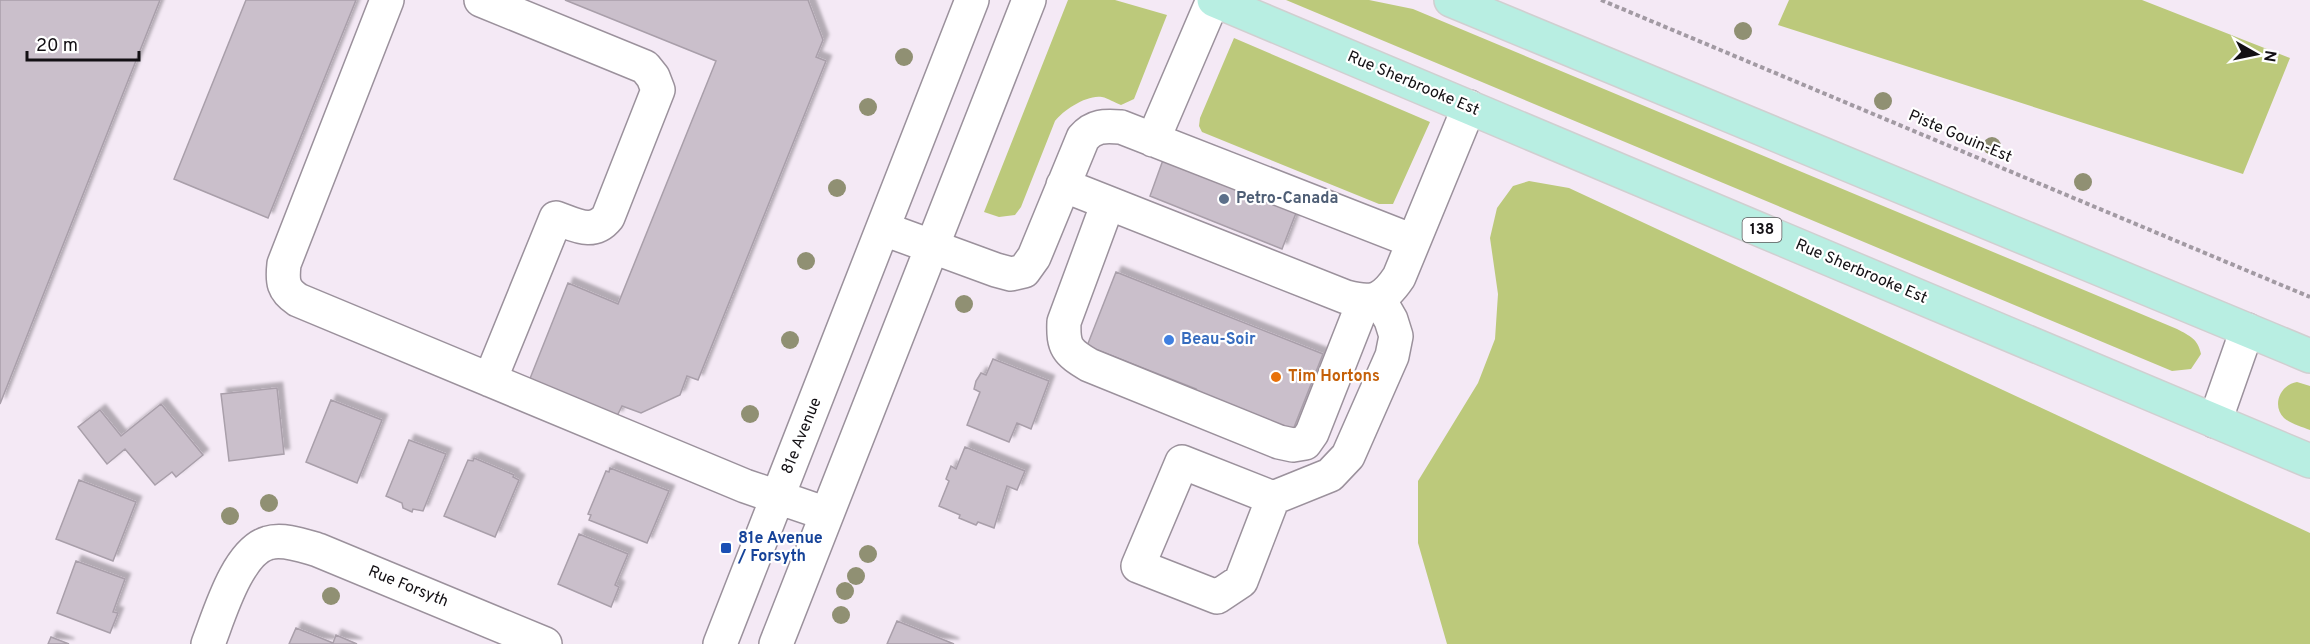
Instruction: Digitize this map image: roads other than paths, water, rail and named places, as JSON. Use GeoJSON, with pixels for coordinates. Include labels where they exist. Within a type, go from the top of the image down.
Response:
{"type":"FeatureCollection","features":[{"type":"Feature","properties":{"kind":"main road","name":"Rue Sherbrooke Est"},"geometry":{"type":"LineString","coordinates":[[1213,0],[2310,461]]}},
{"type":"Feature","properties":{"kind":"main road"},"geometry":{"type":"LineString","coordinates":[[1451,0],[2310,356]]}},
{"type":"Feature","properties":{"kind":"street"},"geometry":{"type":"LineString","coordinates":[[387,0],[284,264],[282,280],[286,292],[298,300],[745,486],[827,514]]}},
{"type":"Feature","properties":{"kind":"street"},"geometry":{"type":"LineString","coordinates":[[482,0],[645,67],[653,77],[658,90],[608,217],[601,225],[591,229],[556,218],[490,380]]}},
{"type":"Feature","properties":{"kind":"street","name":"81e Avenue"},"geometry":{"type":"LineString","coordinates":[[720,644],[972,0]]}},
{"type":"Feature","properties":{"kind":"street"},"geometry":{"type":"LineString","coordinates":[[776,644],[1029,0]]}},
{"type":"Feature","properties":{"kind":"street"},"geometry":{"type":"LineString","coordinates":[[1153,140],[1213,0]]}},
{"type":"Feature","properties":{"kind":"street"},"geometry":{"type":"LineString","coordinates":[[947,68],[995,88]]}},
{"type":"Feature","properties":{"kind":"street"},"geometry":{"type":"LineString","coordinates":[[1063,185],[1346,297],[1371,300],[1391,289],[1400,277],[1469,107]]}},
{"type":"Feature","properties":{"kind":"street"},"geometry":{"type":"LineString","coordinates":[[884,229],[996,270],[1011,274],[1024,271],[1034,257],[1083,138],[1090,130],[1104,126],[1121,127],[1413,241]]}},
{"type":"Feature","properties":{"kind":"street"},"geometry":{"type":"LineString","coordinates":[[1108,203],[1064,322],[1063,340],[1071,354],[1089,365],[1279,442],[1293,445],[1305,443],[1312,433],[1371,300]]}},
{"type":"Feature","properties":{"kind":"street"},"geometry":{"type":"LineString","coordinates":[[1273,498],[1330,475],[1348,456],[1392,356],[1396,336],[1391,320],[1371,300]]}},
{"type":"Feature","properties":{"kind":"street"},"geometry":{"type":"LineString","coordinates":[[2215,421],[2247,330]]}},
{"type":"Feature","properties":{"kind":"street","name":"Rue Forsyth"},"geometry":{"type":"LineString","coordinates":[[208,644],[234,579],[247,557],[268,543],[293,543],[318,550],[545,644]]}},
{"type":"Feature","properties":{"kind":"place","name":"Petro-Canada"},"geometry":{"type":"Point","coordinates":[1224,199]}},
{"type":"Feature","properties":{"kind":"place","name":"Beau-Soir"},"geometry":{"type":"Point","coordinates":[1169,340]}},
{"type":"Feature","properties":{"kind":"place","name":"Tim Hortons"},"geometry":{"type":"Point","coordinates":[1276,377]}},
{"type":"Feature","properties":{"kind":"place","name":"81e Avenue / Forsyth"},"geometry":{"type":"Point","coordinates":[726,548]}}]}
